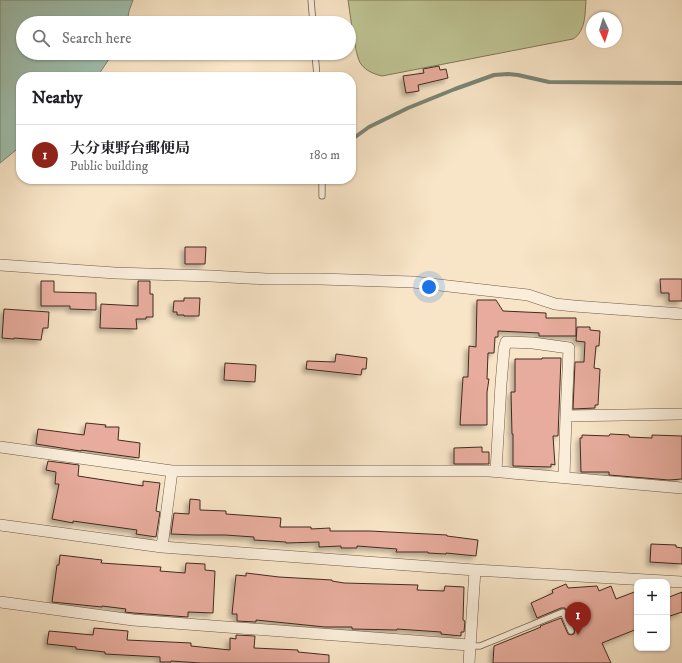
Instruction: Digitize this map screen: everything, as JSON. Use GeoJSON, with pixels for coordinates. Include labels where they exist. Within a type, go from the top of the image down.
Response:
{"type":"FeatureCollection","features":[{"type":"Feature","properties":{"kind":"street"},"geometry":{"type":"LineString","coordinates":[[0,266],[115,273],[266,279],[413,282],[528,295],[555,304],[682,314]]}},
{"type":"Feature","properties":{"kind":"street"},"geometry":{"type":"LineString","coordinates":[[496,472],[504,349],[506,342],[533,342],[569,348],[564,477]]}},
{"type":"Feature","properties":{"kind":"street"},"geometry":{"type":"LineString","coordinates":[[566,416],[682,414]]}},
{"type":"Feature","properties":{"kind":"street"},"geometry":{"type":"LineString","coordinates":[[0,447],[172,471],[354,470],[496,472],[682,488]]}},
{"type":"Feature","properties":{"kind":"street"},"geometry":{"type":"LineString","coordinates":[[162,547],[172,471]]}},
{"type":"Feature","properties":{"kind":"street"},"geometry":{"type":"LineString","coordinates":[[0,525],[162,547],[476,570],[682,582]]}},
{"type":"Feature","properties":{"kind":"street"},"geometry":{"type":"LineString","coordinates":[[468,663],[476,570]]}},
{"type":"Feature","properties":{"kind":"street"},"geometry":{"type":"LineString","coordinates":[[0,602],[133,620],[319,633],[469,646]]}},
{"type":"Feature","properties":{"kind":"lane"},"geometry":{"type":"LineString","coordinates":[[311,0],[312,16]]}},
{"type":"Feature","properties":{"kind":"lane"},"geometry":{"type":"LineString","coordinates":[[316,60],[317,72]]}},
{"type":"Feature","properties":{"kind":"lane"},"geometry":{"type":"LineString","coordinates":[[322,184],[322,196]]}},
{"type":"Feature","properties":{"kind":"lane"},"geometry":{"type":"LineString","coordinates":[[469,646],[480,646],[563,612],[571,631]]}},
{"type":"Feature","properties":{"kind":"shaded area"},"geometry":{"type":"Polygon","coordinates":[[[0,0],[133,0],[128,16],[16,16],[16,60],[108,60],[100,72],[16,72],[16,150],[0,163],[0,0]]]}},
{"type":"Feature","properties":{"kind":"shaded area"},"geometry":{"type":"Polygon","coordinates":[[[348,0],[586,0],[583,27],[573,39],[382,76],[373,73],[361,64],[356,48],[356,16],[351,16],[348,0]]]}},
{"type":"Feature","properties":{"kind":"building"},"geometry":{"type":"Polygon","coordinates":[[[439,66],[440,70],[446,69],[448,78],[418,85],[419,91],[406,93],[403,76],[424,73],[423,69],[439,66]]]}},
{"type":"Feature","properties":{"kind":"building"},"geometry":{"type":"Polygon","coordinates":[[[185,247],[206,247],[205,264],[185,264],[185,247]]]}},
{"type":"Feature","properties":{"kind":"building"},"geometry":{"type":"Polygon","coordinates":[[[660,279],[682,279],[682,301],[669,301],[669,293],[661,293],[660,279]]]}},
{"type":"Feature","properties":{"kind":"building"},"geometry":{"type":"Polygon","coordinates":[[[41,281],[54,281],[54,292],[96,293],[96,310],[70,309],[70,306],[41,306],[41,281]]]}},
{"type":"Feature","properties":{"kind":"building"},"geometry":{"type":"Polygon","coordinates":[[[138,281],[150,281],[150,294],[153,294],[153,317],[136,319],[137,329],[100,328],[101,304],[138,306],[138,281]]]}},
{"type":"Feature","properties":{"kind":"building"},"geometry":{"type":"Polygon","coordinates":[[[184,298],[200,298],[199,316],[177,315],[177,312],[173,312],[174,301],[184,301],[184,298]]]}},
{"type":"Feature","properties":{"kind":"building"},"geometry":{"type":"Polygon","coordinates":[[[477,300],[496,300],[503,311],[546,313],[546,318],[576,318],[576,336],[539,336],[539,333],[498,331],[498,337],[495,337],[494,353],[488,353],[487,379],[489,379],[487,392],[487,425],[460,425],[463,377],[468,377],[469,346],[476,347],[477,300]]]}},
{"type":"Feature","properties":{"kind":"building"},"geometry":{"type":"Polygon","coordinates":[[[4,309],[49,312],[48,328],[43,328],[41,340],[2,338],[4,309]]]}},
{"type":"Feature","properties":{"kind":"building"},"geometry":{"type":"Polygon","coordinates":[[[577,327],[590,327],[590,330],[600,331],[599,346],[596,346],[594,368],[600,369],[598,405],[595,405],[595,408],[573,409],[575,362],[584,362],[585,342],[576,341],[577,327]]]}},
{"type":"Feature","properties":{"kind":"building"},"geometry":{"type":"Polygon","coordinates":[[[336,354],[367,358],[366,369],[362,369],[361,375],[306,369],[307,361],[335,362],[336,354]]]}},
{"type":"Feature","properties":{"kind":"building"},"geometry":{"type":"Polygon","coordinates":[[[561,358],[558,436],[553,436],[555,465],[551,464],[551,467],[513,466],[511,392],[515,392],[515,359],[561,358]]]}},
{"type":"Feature","properties":{"kind":"building"},"geometry":{"type":"Polygon","coordinates":[[[225,363],[256,365],[255,382],[224,380],[225,363]]]}},
{"type":"Feature","properties":{"kind":"building"},"geometry":{"type":"Polygon","coordinates":[[[86,423],[106,425],[105,427],[119,427],[118,440],[140,443],[139,458],[36,444],[38,429],[84,435],[86,423]]]}},
{"type":"Feature","properties":{"kind":"building"},"geometry":{"type":"Polygon","coordinates":[[[610,434],[652,438],[652,435],[682,436],[682,479],[669,480],[609,475],[609,472],[581,472],[580,438],[582,438],[582,435],[609,436],[610,434]]]}},
{"type":"Feature","properties":{"kind":"building"},"geometry":{"type":"Polygon","coordinates":[[[482,447],[482,452],[489,452],[489,464],[454,464],[454,448],[482,447]]]}},
{"type":"Feature","properties":{"kind":"building"},"geometry":{"type":"Polygon","coordinates":[[[48,461],[79,465],[78,476],[143,486],[143,481],[160,483],[156,511],[160,512],[156,537],[136,534],[137,530],[73,521],[73,523],[52,519],[59,484],[55,484],[56,472],[46,470],[48,461]]]}},
{"type":"Feature","properties":{"kind":"building"},"geometry":{"type":"Polygon","coordinates":[[[190,499],[200,500],[200,510],[226,511],[226,514],[281,518],[280,527],[311,527],[311,529],[330,528],[330,531],[370,531],[447,535],[478,540],[476,556],[428,552],[396,552],[397,549],[357,546],[357,548],[341,548],[341,546],[319,547],[319,542],[286,543],[254,540],[254,537],[171,534],[174,513],[189,514],[190,499]]]}},
{"type":"Feature","properties":{"kind":"building"},"geometry":{"type":"Polygon","coordinates":[[[651,544],[676,545],[676,547],[682,548],[682,564],[650,562],[651,544]]]}},
{"type":"Feature","properties":{"kind":"building"},"geometry":{"type":"Polygon","coordinates":[[[60,555],[102,560],[101,563],[161,567],[160,571],[185,573],[186,563],[205,564],[205,570],[215,571],[213,613],[188,612],[188,617],[134,613],[125,612],[126,609],[52,602],[57,565],[59,565],[60,555]]]}},
{"type":"Feature","properties":{"kind":"building"},"geometry":{"type":"Polygon","coordinates":[[[246,573],[279,577],[332,580],[344,583],[418,585],[417,590],[444,591],[445,586],[464,587],[464,632],[461,632],[461,636],[441,634],[441,632],[397,629],[352,629],[352,627],[325,627],[256,620],[256,622],[237,621],[237,614],[232,614],[236,575],[246,576],[246,573]]]}},
{"type":"Feature","properties":{"kind":"building"},"geometry":{"type":"Polygon","coordinates":[[[566,584],[568,588],[597,586],[599,591],[611,586],[616,599],[634,592],[634,630],[602,643],[611,663],[493,663],[494,646],[561,618],[568,634],[574,634],[575,629],[565,608],[561,608],[537,618],[531,603],[553,593],[552,590],[566,584]]]}},
{"type":"Feature","properties":{"kind":"building"},"geometry":{"type":"Polygon","coordinates":[[[682,592],[682,612],[670,616],[670,597],[682,592]]]}},
{"type":"Feature","properties":{"kind":"building"},"geometry":{"type":"Polygon","coordinates":[[[94,628],[128,631],[127,640],[191,643],[191,646],[230,650],[230,638],[236,639],[236,635],[255,636],[254,648],[298,650],[298,652],[329,655],[329,663],[160,662],[160,657],[105,654],[105,652],[76,649],[76,647],[47,644],[49,631],[93,635],[94,628]]]}},
{"type":"Feature","properties":{"kind":"waterway"},"geometry":{"type":"LineString","coordinates":[[356,136],[369,127],[408,108],[494,75],[518,75],[549,82],[682,83]]}},
{"type":"Feature","properties":{"kind":"place","name":"大分東野台郵便局"},"geometry":{"type":"Point","coordinates":[578,635]}}]}
